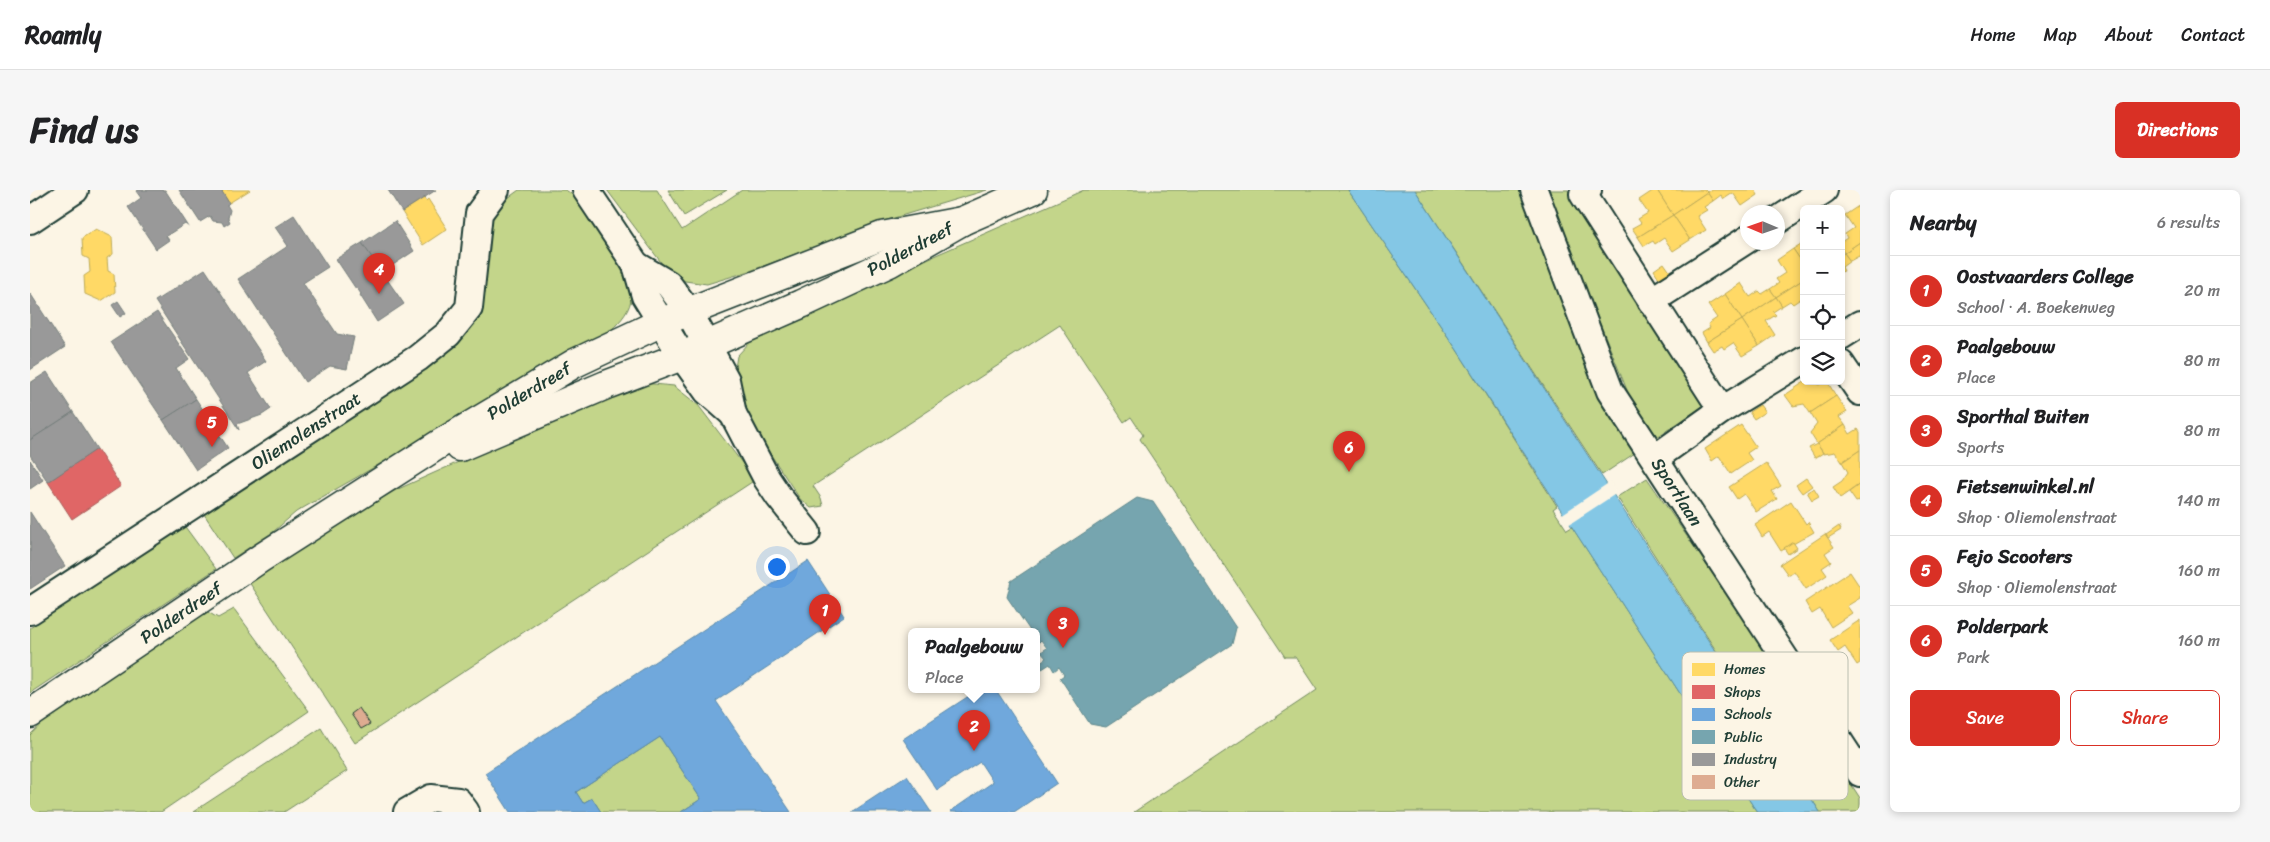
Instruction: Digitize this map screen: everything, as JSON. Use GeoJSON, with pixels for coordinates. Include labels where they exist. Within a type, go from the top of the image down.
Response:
{"type":"FeatureCollection","features":[{"type":"Feature","properties":{"kind":"main road"},"geometry":{"type":"LineString","coordinates":[[962,222],[1033,190]]}},
{"type":"Feature","properties":{"kind":"main road","name":"Polderdreef"},"geometry":{"type":"LineString","coordinates":[[33,715],[261,558],[441,443],[575,363],[662,322],[882,236],[962,222]]}},
{"type":"Feature","properties":{"kind":"main road","name":"Polderdreef"},"geometry":{"type":"LineString","coordinates":[[401,470],[485,438],[606,385],[682,356],[801,304],[889,263],[962,222]]}},
{"type":"Feature","properties":{"kind":"street"},"geometry":{"type":"LineString","coordinates":[[30,220],[75,190]]}},
{"type":"Feature","properties":{"kind":"street","name":"Oliemolenstraat"},"geometry":{"type":"LineString","coordinates":[[30,611],[418,358],[448,334],[469,308],[480,213],[496,190]]}},
{"type":"Feature","properties":{"kind":"street"},"geometry":{"type":"LineString","coordinates":[[586,190],[636,266],[645,296],[682,356],[706,391],[733,414]]}},
{"type":"Feature","properties":{"kind":"street","name":"Sportlaan"},"geometry":{"type":"LineString","coordinates":[[1534,190],[1610,391],[1781,652]]}},
{"type":"Feature","properties":{"kind":"street"},"geometry":{"type":"LineString","coordinates":[[1588,190],[1583,194],[1722,410]]}},
{"type":"Feature","properties":{"kind":"street"},"geometry":{"type":"LineString","coordinates":[[1785,215],[1824,190]]}},
{"type":"Feature","properties":{"kind":"street"},"geometry":{"type":"LineString","coordinates":[[1651,301],[1740,244]]}},
{"type":"Feature","properties":{"kind":"street"},"geometry":{"type":"LineString","coordinates":[[636,266],[668,284],[689,312],[726,380],[733,414],[779,497],[807,532]]}},
{"type":"Feature","properties":{"kind":"street"},"geometry":{"type":"LineString","coordinates":[[1845,333],[1860,324]]}},
{"type":"Feature","properties":{"kind":"street"},"geometry":{"type":"LineString","coordinates":[[1655,458],[1722,410],[1800,362]]}},
{"type":"Feature","properties":{"kind":"street"},"geometry":{"type":"LineString","coordinates":[[1845,370],[1860,392]]}},
{"type":"Feature","properties":{"kind":"street","name":"Sportlaan"},"geometry":{"type":"LineString","coordinates":[[1848,755],[1860,773]]}},
{"type":"Feature","properties":{"kind":"street"},"geometry":{"type":"LineString","coordinates":[[407,812],[431,798],[458,801],[466,812]]}},
{"type":"Feature","properties":{"kind":"green space"},"geometry":{"type":"Polygon","coordinates":[[[519,190],[565,190],[573,195],[583,207],[606,240],[630,290],[630,305],[622,319],[607,334],[296,512],[273,532],[233,558],[202,511],[456,346],[467,334],[476,315],[490,217],[497,206],[519,190]]]}},
{"type":"Feature","properties":{"kind":"green space"},"geometry":{"type":"Polygon","coordinates":[[[607,190],[657,190],[682,230],[742,190],[987,190],[884,221],[750,271],[707,284],[685,281],[669,273],[607,190]]]}},
{"type":"Feature","properties":{"kind":"green space"},"geometry":{"type":"Polygon","coordinates":[[[668,190],[727,190],[684,216],[668,190]]]}},
{"type":"Feature","properties":{"kind":"green space"},"geometry":{"type":"Polygon","coordinates":[[[1084,190],[1348,190],[1457,350],[1557,506],[1553,509],[1567,530],[1572,527],[1682,696],[1682,800],[1749,800],[1757,812],[1134,812],[1317,690],[1295,657],[1285,657],[1140,439],[1143,435],[1131,417],[1124,422],[1060,325],[813,486],[821,498],[823,506],[811,508],[800,499],[744,414],[734,374],[737,356],[750,342],[770,328],[1084,190]]]}},
{"type":"Feature","properties":{"kind":"green space"},"geometry":{"type":"Polygon","coordinates":[[[1415,190],[1520,190],[1594,379],[1635,453],[1602,475],[1415,190]]]}},
{"type":"Feature","properties":{"kind":"green space"},"geometry":{"type":"Polygon","coordinates":[[[1546,190],[1568,190],[1708,403],[1657,437],[1629,395],[1546,190]]]}},
{"type":"Feature","properties":{"kind":"green space"},"geometry":{"type":"Polygon","coordinates":[[[643,383],[674,386],[698,405],[755,480],[355,743],[249,582],[340,523],[396,490],[548,422],[643,383]]]}},
{"type":"Feature","properties":{"kind":"green space"},"geometry":{"type":"Polygon","coordinates":[[[1647,478],[1765,652],[1717,652],[1617,497],[1647,478]]]}},
{"type":"Feature","properties":{"kind":"green space"},"geometry":{"type":"Polygon","coordinates":[[[183,524],[216,569],[30,693],[30,628],[183,524]]]}},
{"type":"Feature","properties":{"kind":"green space"},"geometry":{"type":"Polygon","coordinates":[[[234,609],[309,711],[161,812],[30,812],[30,735],[57,709],[206,611],[218,618],[234,609]]]}},
{"type":"Feature","properties":{"kind":"green space"},"geometry":{"type":"Polygon","coordinates":[[[321,728],[347,771],[284,812],[193,812],[321,728]]]}},
{"type":"Feature","properties":{"kind":"green space"},"geometry":{"type":"Polygon","coordinates":[[[660,737],[701,799],[681,812],[601,812],[592,798],[583,803],[576,792],[660,737]]]}},
{"type":"Feature","properties":{"kind":"green space"},"geometry":{"type":"Polygon","coordinates":[[[1848,780],[1860,798],[1860,812],[1820,812],[1812,800],[1848,800],[1848,780]]]}},
{"type":"Feature","properties":{"kind":"water"},"geometry":{"type":"Polygon","coordinates":[[[1348,190],[1415,190],[1716,652],[1682,652],[1682,696],[1457,350],[1348,190]]]}},
{"type":"Feature","properties":{"kind":"water"},"geometry":{"type":"Polygon","coordinates":[[[1749,800],[1812,800],[1820,812],[1757,812],[1749,800]]]}},
{"type":"Feature","properties":{"kind":"pier"},"geometry":{"type":"Polygon","coordinates":[[[1610,482],[1617,493],[1568,525],[1561,515],[1610,482]]]}},
{"type":"Feature","properties":{"kind":"building: Homes"},"geometry":{"type":"Polygon","coordinates":[[[221,190],[250,190],[229,203],[221,190]]]}},
{"type":"Feature","properties":{"kind":"building: Homes"},"geometry":{"type":"Polygon","coordinates":[[[1657,190],[1673,215],[1638,237],[1632,228],[1641,223],[1638,219],[1648,213],[1639,200],[1657,190]]]}},
{"type":"Feature","properties":{"kind":"building: Homes"},"geometry":{"type":"Polygon","coordinates":[[[1657,190],[1705,190],[1707,192],[1673,215],[1657,190]]]}},
{"type":"Feature","properties":{"kind":"building: Homes"},"geometry":{"type":"Polygon","coordinates":[[[1710,190],[1755,190],[1758,195],[1741,205],[1733,193],[1724,199],[1721,195],[1713,201],[1707,192],[1710,190]]]}},
{"type":"Feature","properties":{"kind":"building: Homes"},"geometry":{"type":"Polygon","coordinates":[[[1707,192],[1713,201],[1704,207],[1707,210],[1697,216],[1706,230],[1690,240],[1673,215],[1707,192]]]}},
{"type":"Feature","properties":{"kind":"building: Homes"},"geometry":{"type":"Polygon","coordinates":[[[424,198],[426,201],[428,199],[447,229],[423,245],[402,212],[424,198]]]}},
{"type":"Feature","properties":{"kind":"building: Homes"},"geometry":{"type":"Polygon","coordinates":[[[1860,205],[1860,242],[1845,252],[1845,239],[1847,238],[1845,234],[1854,228],[1845,215],[1860,205]]]}},
{"type":"Feature","properties":{"kind":"building: Homes"},"geometry":{"type":"Polygon","coordinates":[[[1673,215],[1690,240],[1673,251],[1664,238],[1655,244],[1653,241],[1644,246],[1638,237],[1673,215]]]}},
{"type":"Feature","properties":{"kind":"building: Homes"},"geometry":{"type":"Polygon","coordinates":[[[96,229],[112,237],[113,254],[107,258],[108,271],[114,274],[115,292],[101,301],[85,294],[84,276],[90,272],[89,259],[83,256],[82,238],[96,229]]]}},
{"type":"Feature","properties":{"kind":"building: Homes"},"geometry":{"type":"Polygon","coordinates":[[[1860,242],[1860,257],[1850,261],[1845,252],[1860,242]]]}},
{"type":"Feature","properties":{"kind":"building: Homes"},"geometry":{"type":"Polygon","coordinates":[[[1800,245],[1800,259],[1793,249],[1800,245]]]}},
{"type":"Feature","properties":{"kind":"building: Homes"},"geometry":{"type":"Polygon","coordinates":[[[1793,249],[1800,259],[1800,282],[1776,297],[1770,289],[1779,283],[1776,279],[1785,273],[1777,260],[1793,249]]]}},
{"type":"Feature","properties":{"kind":"building: Homes"},"geometry":{"type":"Polygon","coordinates":[[[1845,254],[1850,261],[1845,265],[1845,254]]]}},
{"type":"Feature","properties":{"kind":"building: Homes"},"geometry":{"type":"Polygon","coordinates":[[[1664,263],[1671,273],[1660,280],[1654,270],[1664,263]]]}},
{"type":"Feature","properties":{"kind":"building: Homes"},"geometry":{"type":"Polygon","coordinates":[[[1800,282],[1800,299],[1793,304],[1790,301],[1782,306],[1776,297],[1800,282]]]}},
{"type":"Feature","properties":{"kind":"building: Homes"},"geometry":{"type":"Polygon","coordinates":[[[1741,283],[1750,297],[1759,291],[1762,294],[1770,289],[1776,297],[1742,320],[1725,294],[1741,283]]]}},
{"type":"Feature","properties":{"kind":"building: Homes"},"geometry":{"type":"Polygon","coordinates":[[[1725,294],[1742,320],[1707,342],[1702,333],[1710,328],[1708,324],[1717,318],[1708,305],[1725,294]]]}},
{"type":"Feature","properties":{"kind":"building: Homes"},"geometry":{"type":"Polygon","coordinates":[[[1776,297],[1782,306],[1773,312],[1776,315],[1766,321],[1775,335],[1759,346],[1742,320],[1776,297]]]}},
{"type":"Feature","properties":{"kind":"building: Homes"},"geometry":{"type":"Polygon","coordinates":[[[1742,320],[1759,346],[1742,356],[1733,343],[1724,349],[1722,346],[1713,351],[1707,342],[1742,320]]]}},
{"type":"Feature","properties":{"kind":"building: Homes"},"geometry":{"type":"Polygon","coordinates":[[[1800,385],[1829,385],[1836,396],[1810,413],[1804,404],[1793,406],[1785,395],[1800,385]]]}},
{"type":"Feature","properties":{"kind":"building: Homes"},"geometry":{"type":"Polygon","coordinates":[[[1836,396],[1847,412],[1839,417],[1845,425],[1817,444],[1810,433],[1817,424],[1810,413],[1836,396]]]}},
{"type":"Feature","properties":{"kind":"building: Homes"},"geometry":{"type":"Polygon","coordinates":[[[1760,405],[1765,412],[1754,419],[1749,412],[1760,405]]]}},
{"type":"Feature","properties":{"kind":"building: Homes"},"geometry":{"type":"Polygon","coordinates":[[[1741,425],[1756,447],[1747,453],[1752,460],[1731,474],[1719,456],[1712,461],[1705,449],[1741,425]]]}},
{"type":"Feature","properties":{"kind":"building: Homes"},"geometry":{"type":"Polygon","coordinates":[[[1845,425],[1850,434],[1858,429],[1860,432],[1860,450],[1842,462],[1835,452],[1824,454],[1817,444],[1845,425]]]}},
{"type":"Feature","properties":{"kind":"building: Homes"},"geometry":{"type":"Polygon","coordinates":[[[1817,444],[1823,453],[1815,458],[1809,448],[1817,444]]]}},
{"type":"Feature","properties":{"kind":"building: Homes"},"geometry":{"type":"Polygon","coordinates":[[[1860,450],[1860,484],[1840,498],[1833,487],[1842,481],[1848,472],[1842,462],[1860,450]]]}},
{"type":"Feature","properties":{"kind":"building: Homes"},"geometry":{"type":"Polygon","coordinates":[[[1766,463],[1781,486],[1772,491],[1777,499],[1756,512],[1744,494],[1737,499],[1729,487],[1766,463]]]}},
{"type":"Feature","properties":{"kind":"building: Homes"},"geometry":{"type":"Polygon","coordinates":[[[1806,478],[1812,486],[1802,493],[1796,485],[1806,478]]]}},
{"type":"Feature","properties":{"kind":"building: Homes"},"geometry":{"type":"Polygon","coordinates":[[[1860,484],[1860,501],[1856,502],[1849,492],[1860,484]]]}},
{"type":"Feature","properties":{"kind":"building: Homes"},"geometry":{"type":"Polygon","coordinates":[[[1814,488],[1819,496],[1812,500],[1807,492],[1814,488]]]}},
{"type":"Feature","properties":{"kind":"building: Homes"},"geometry":{"type":"Polygon","coordinates":[[[1791,501],[1806,524],[1808,522],[1814,532],[1781,551],[1769,532],[1762,537],[1755,525],[1791,501]]]}},
{"type":"Feature","properties":{"kind":"building: Homes"},"geometry":{"type":"Polygon","coordinates":[[[1839,526],[1841,530],[1828,538],[1826,535],[1839,526]]]}},
{"type":"Feature","properties":{"kind":"building: Homes"},"geometry":{"type":"Polygon","coordinates":[[[1825,534],[1834,547],[1825,553],[1831,562],[1822,568],[1827,575],[1806,589],[1794,571],[1788,575],[1780,564],[1825,534]]]}},
{"type":"Feature","properties":{"kind":"building: Homes"},"geometry":{"type":"Polygon","coordinates":[[[1793,542],[1797,548],[1788,554],[1784,548],[1793,542]]]}},
{"type":"Feature","properties":{"kind":"building: Homes"},"geometry":{"type":"Polygon","coordinates":[[[1850,572],[1860,587],[1860,598],[1847,606],[1852,613],[1831,627],[1820,609],[1812,614],[1805,602],[1850,572]]]}},
{"type":"Feature","properties":{"kind":"building: Homes"},"geometry":{"type":"Polygon","coordinates":[[[1860,620],[1860,663],[1857,665],[1845,647],[1838,652],[1830,640],[1860,620]]]}},
{"type":"Feature","properties":{"kind":"building: Shops"},"geometry":{"type":"Polygon","coordinates":[[[97,449],[121,486],[72,519],[48,482],[97,449]]]}},
{"type":"Feature","properties":{"kind":"building: Schools"},"geometry":{"type":"Polygon","coordinates":[[[808,561],[844,616],[716,701],[791,812],[681,812],[701,799],[660,737],[576,792],[583,803],[592,798],[601,812],[510,812],[485,773],[808,561]]]}},
{"type":"Feature","properties":{"kind":"building: Schools"},"geometry":{"type":"Polygon","coordinates":[[[973,693],[998,693],[1057,783],[1014,812],[951,812],[993,782],[980,762],[937,790],[903,739],[973,693]]]}},
{"type":"Feature","properties":{"kind":"building: Schools"},"geometry":{"type":"Polygon","coordinates":[[[907,776],[931,812],[852,812],[907,776]]]}},
{"type":"Feature","properties":{"kind":"building: Public"},"geometry":{"type":"Polygon","coordinates":[[[1137,498],[1153,502],[1236,628],[1232,644],[1106,727],[1090,724],[1060,678],[1064,675],[1059,667],[1054,671],[1050,664],[1042,669],[1040,662],[1046,658],[1041,652],[1047,648],[1040,641],[1040,628],[1028,628],[1007,597],[1011,581],[1137,498]]]}},
{"type":"Feature","properties":{"kind":"building: Industry"},"geometry":{"type":"Polygon","coordinates":[[[165,190],[189,227],[185,224],[166,236],[169,240],[156,249],[128,207],[141,198],[136,191],[165,190]]]}},
{"type":"Feature","properties":{"kind":"building: Industry"},"geometry":{"type":"Polygon","coordinates":[[[179,190],[221,190],[229,203],[227,205],[230,210],[228,218],[230,222],[224,226],[222,222],[213,221],[210,216],[200,222],[179,190]]]}},
{"type":"Feature","properties":{"kind":"building: Industry"},"geometry":{"type":"Polygon","coordinates":[[[388,190],[436,190],[402,212],[388,190]]]}},
{"type":"Feature","properties":{"kind":"building: Industry"},"geometry":{"type":"Polygon","coordinates":[[[294,215],[328,267],[303,283],[337,334],[354,337],[347,369],[330,366],[305,382],[238,279],[288,246],[275,227],[294,215]]]}},
{"type":"Feature","properties":{"kind":"building: Industry"},"geometry":{"type":"Polygon","coordinates":[[[395,221],[414,251],[381,273],[362,243],[395,221]]]}},
{"type":"Feature","properties":{"kind":"building: Industry"},"geometry":{"type":"Polygon","coordinates":[[[362,243],[404,304],[377,322],[361,294],[336,259],[362,243]]]}},
{"type":"Feature","properties":{"kind":"building: Industry"},"geometry":{"type":"Polygon","coordinates":[[[205,269],[266,361],[248,373],[271,409],[262,415],[237,424],[239,430],[155,301],[205,269]]]}},
{"type":"Feature","properties":{"kind":"building: Industry"},"geometry":{"type":"Polygon","coordinates":[[[30,293],[65,347],[30,370],[30,293]]]}},
{"type":"Feature","properties":{"kind":"building: Industry"},"geometry":{"type":"Polygon","coordinates":[[[118,301],[126,313],[120,317],[112,305],[118,301]]]}},
{"type":"Feature","properties":{"kind":"building: Industry"},"geometry":{"type":"Polygon","coordinates":[[[157,312],[189,359],[176,368],[196,399],[163,420],[111,342],[157,312]]]}},
{"type":"Feature","properties":{"kind":"building: Industry"},"geometry":{"type":"Polygon","coordinates":[[[47,372],[73,412],[30,440],[30,383],[47,372]]]}},
{"type":"Feature","properties":{"kind":"building: Industry"},"geometry":{"type":"Polygon","coordinates":[[[196,399],[228,448],[196,470],[163,420],[196,399]]]}},
{"type":"Feature","properties":{"kind":"building: Industry"},"geometry":{"type":"Polygon","coordinates":[[[73,412],[97,449],[48,482],[30,455],[30,440],[73,412]]]}},
{"type":"Feature","properties":{"kind":"building: Industry"},"geometry":{"type":"Polygon","coordinates":[[[30,460],[43,480],[30,489],[30,460]]]}},
{"type":"Feature","properties":{"kind":"building: Industry"},"geometry":{"type":"Polygon","coordinates":[[[30,512],[65,566],[30,589],[30,512]]]}},
{"type":"Feature","properties":{"kind":"building: Other"},"geometry":{"type":"Polygon","coordinates":[[[359,708],[370,724],[361,729],[351,714],[359,708]]]}},
{"type":"Feature","properties":{"kind":"place","name":"Fietsenwinkel.nl"},"geometry":{"type":"Point","coordinates":[379,294]}},
{"type":"Feature","properties":{"kind":"place","name":"Fejo Scooters"},"geometry":{"type":"Point","coordinates":[212,447]}},
{"type":"Feature","properties":{"kind":"place","name":"Polderpark"},"geometry":{"type":"Point","coordinates":[1349,472]}},
{"type":"Feature","properties":{"kind":"place","name":"Oostvaarders College"},"geometry":{"type":"Point","coordinates":[825,635]}},
{"type":"Feature","properties":{"kind":"place","name":"Sporthal Buiten"},"geometry":{"type":"Point","coordinates":[1063,648]}},
{"type":"Feature","properties":{"kind":"place","name":"Paalgebouw"},"geometry":{"type":"Point","coordinates":[974,751]}}]}
